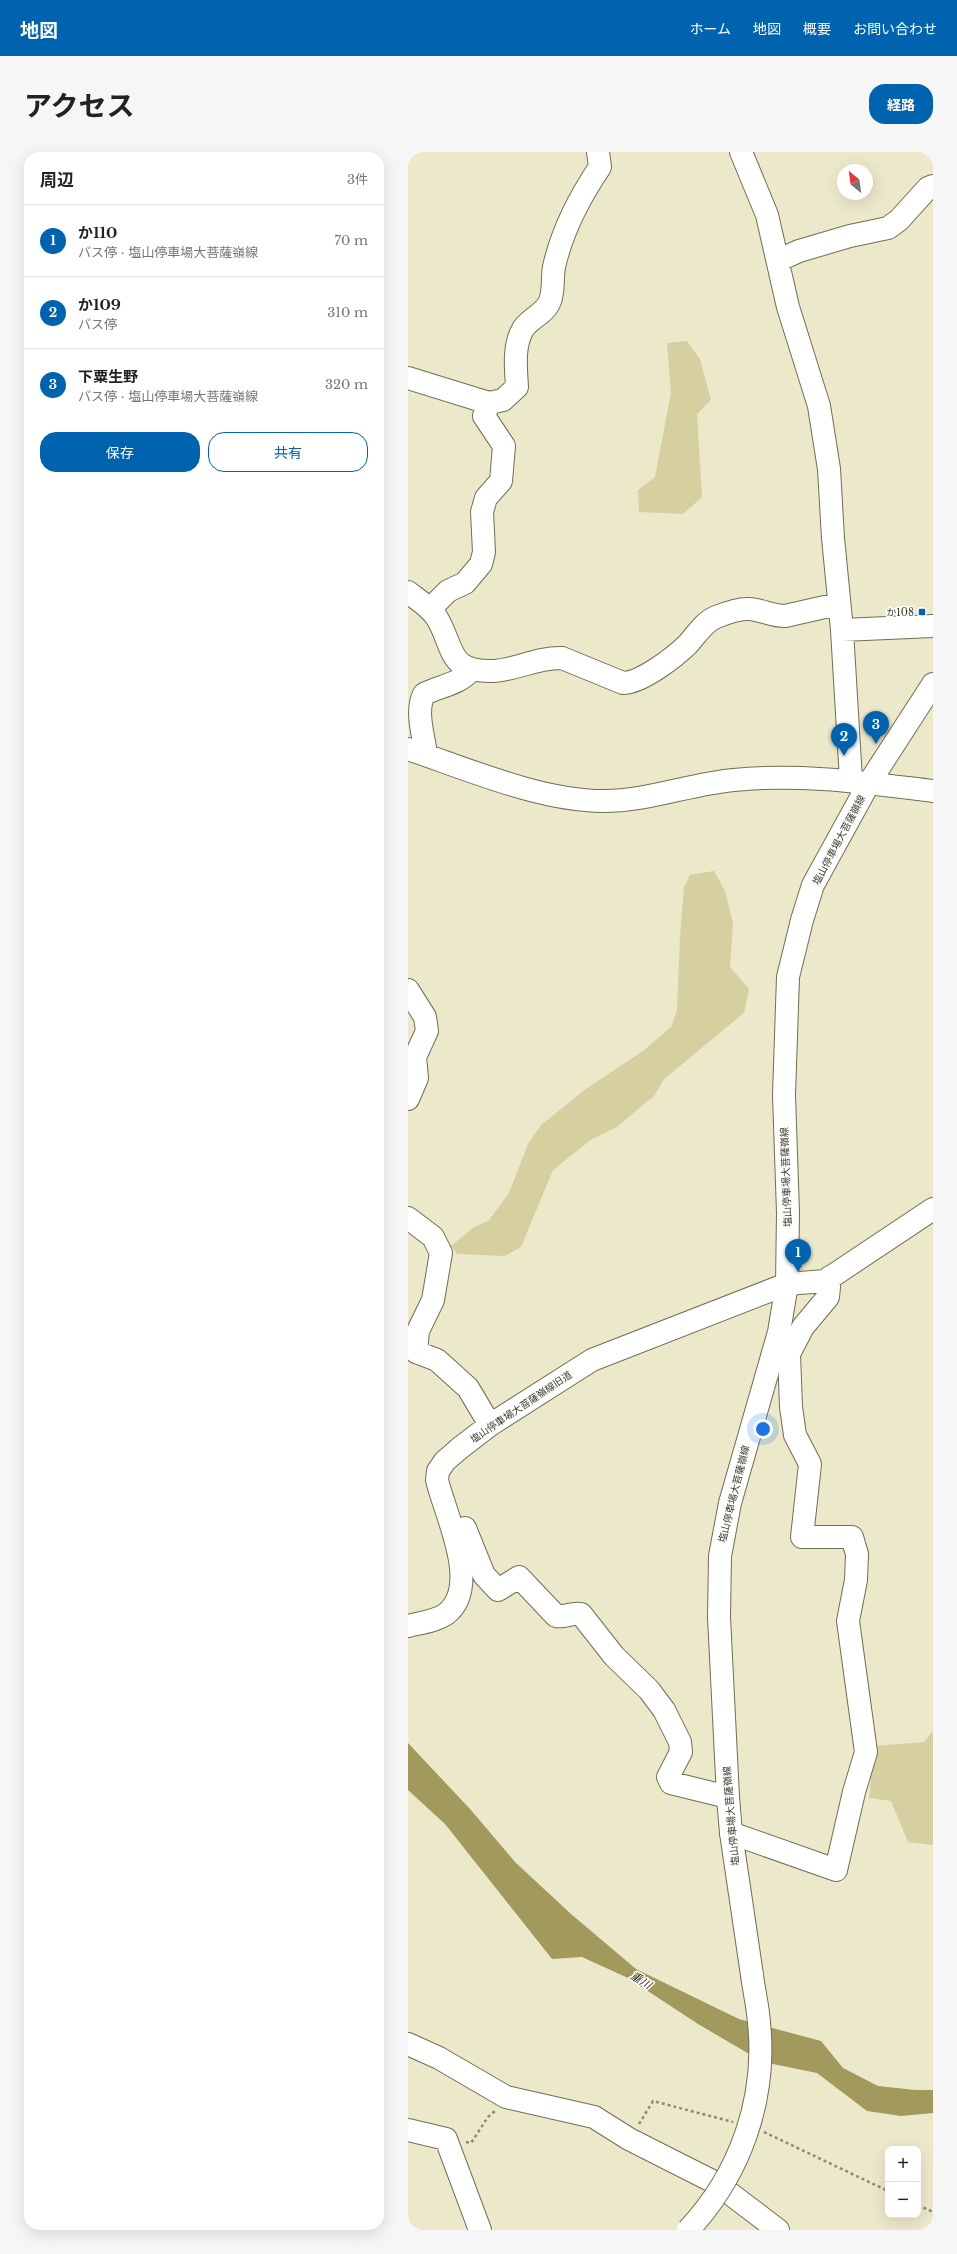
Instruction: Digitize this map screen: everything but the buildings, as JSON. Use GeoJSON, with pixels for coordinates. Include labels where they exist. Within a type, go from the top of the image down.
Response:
{"type":"FeatureCollection","features":[{"type":"Feature","properties":{"kind":"street"},"geometry":{"type":"LineString","coordinates":[[408,378],[489,403],[503,400],[517,387],[516,354],[523,329],[545,310],[550,300],[554,268],[562,241],[580,196],[600,167],[598,152]]}},
{"type":"Feature","properties":{"kind":"street"},"geometry":{"type":"LineString","coordinates":[[741,152],[767,215],[779,260],[788,308],[819,406],[829,469],[838,604],[860,782]]}},
{"type":"Feature","properties":{"kind":"street"},"geometry":{"type":"LineString","coordinates":[[779,260],[799,251],[888,228],[899,220],[928,188],[933,186]]}},
{"type":"Feature","properties":{"kind":"street"},"geometry":{"type":"LineString","coordinates":[[430,609],[448,591],[465,583],[481,564],[484,552],[482,512],[486,498],[501,481],[504,446],[484,416],[489,403]]}},
{"type":"Feature","properties":{"kind":"street"},"geometry":{"type":"LineString","coordinates":[[408,592],[430,609],[437,619],[459,663],[472,669],[494,671],[552,658],[562,658],[623,683],[629,683],[660,666],[687,645],[706,623],[715,617],[749,609],[778,616],[785,616],[838,604]]}},
{"type":"Feature","properties":{"kind":"street"},"geometry":{"type":"LineString","coordinates":[[842,630],[933,626]]}},
{"type":"Feature","properties":{"kind":"street"},"geometry":{"type":"LineString","coordinates":[[472,669],[465,678],[455,684],[424,694],[421,701],[417,752],[534,791],[564,797],[602,801],[635,799],[733,780],[787,776],[860,782],[933,791]]}},
{"type":"Feature","properties":{"kind":"street","name":"塩山停車場大菩薩嶺線"},"geometry":{"type":"LineString","coordinates":[[688,2230],[707,2210],[728,2177],[740,2151],[752,2115],[757,2092],[760,2032],[731,1834],[728,1797],[719,1617],[720,1556],[730,1503],[780,1332],[787,1284],[788,1213],[784,1095],[788,977],[802,920],[813,885],[860,782],[933,684]]}},
{"type":"Feature","properties":{"kind":"street"},"geometry":{"type":"LineString","coordinates":[[408,990],[425,1017],[427,1031],[415,1057],[417,1078],[408,1099]]}},
{"type":"Feature","properties":{"kind":"street","name":"塩山停車場大菩薩嶺線旧道"},"geometry":{"type":"LineString","coordinates":[[408,1626],[446,1614],[459,1594],[462,1571],[458,1548],[440,1493],[437,1480],[438,1471],[445,1461],[490,1425],[601,1356],[787,1284],[825,1281],[933,1209]]}},
{"type":"Feature","properties":{"kind":"street"},"geometry":{"type":"LineString","coordinates":[[408,1218],[433,1237],[441,1254],[433,1300],[418,1331],[412,1353],[436,1360],[468,1388],[490,1425]]}},
{"type":"Feature","properties":{"kind":"street"},"geometry":{"type":"LineString","coordinates":[[731,1834],[836,1870],[854,1792],[866,1752],[848,1621],[856,1580],[857,1554],[852,1537],[802,1538],[810,1464],[795,1435],[791,1407],[790,1354],[803,1327],[828,1297],[830,1277]]}},
{"type":"Feature","properties":{"kind":"street"},"geometry":{"type":"LineString","coordinates":[[440,1493],[451,1491],[475,1556],[484,1575],[498,1590],[519,1577],[556,1616],[563,1618],[576,1613],[581,1614],[614,1656],[649,1690],[664,1710],[680,1742],[681,1752],[668,1777],[671,1782],[728,1797]]}},
{"type":"Feature","properties":{"kind":"street"},"geometry":{"type":"LineString","coordinates":[[408,2044],[439,2058],[506,2097],[594,2118],[629,2139],[716,2183],[778,2230]]}},
{"type":"Feature","properties":{"kind":"street"},"geometry":{"type":"LineString","coordinates":[[408,2130],[446,2140],[480,2230]]}},
{"type":"Feature","properties":{"kind":"path"},"geometry":{"type":"LineString","coordinates":[[446,2140],[471,2143],[488,2117],[506,2097]]}},
{"type":"Feature","properties":{"kind":"path"},"geometry":{"type":"LineString","coordinates":[[921,2206],[933,2212]]}},
{"type":"Feature","properties":{"kind":"shaded area"},"geometry":{"type":"Polygon","coordinates":[[[687,341],[700,359],[711,400],[697,414],[702,497],[683,514],[639,512],[638,490],[655,477],[671,392],[667,343],[687,341]]]}},
{"type":"Feature","properties":{"kind":"shaded area"},"geometry":{"type":"Polygon","coordinates":[[[714,871],[725,891],[733,924],[730,967],[749,989],[744,1013],[664,1079],[654,1096],[617,1127],[592,1139],[553,1170],[521,1247],[505,1256],[457,1254],[451,1246],[471,1229],[489,1220],[509,1193],[528,1144],[541,1125],[587,1088],[643,1051],[671,1027],[677,1010],[680,935],[684,887],[690,875],[714,871]]]}},
{"type":"Feature","properties":{"kind":"shaded area"},"geometry":{"type":"Polygon","coordinates":[[[933,1731],[933,1845],[908,1842],[891,1801],[869,1798],[874,1746],[924,1742],[933,1731]]]}},
{"type":"Feature","properties":{"kind":"water","name":"重川"},"geometry":{"type":"Polygon","coordinates":[[[408,1743],[470,1809],[515,1862],[571,1914],[636,1969],[739,2019],[821,2041],[843,2068],[878,2086],[915,2090],[933,2090],[933,2113],[901,2116],[867,2111],[817,2073],[763,2062],[698,2024],[628,1978],[582,1957],[552,1959],[445,1824],[408,1790],[408,1743]]]}},
{"type":"Feature","properties":{"kind":"place","name":"か108"},"geometry":{"type":"Point","coordinates":[922,612]}},
{"type":"Feature","properties":{"kind":"place","name":"下粟生野"},"geometry":{"type":"Point","coordinates":[876,744]}},
{"type":"Feature","properties":{"kind":"place","name":"か109"},"geometry":{"type":"Point","coordinates":[844,756]}},
{"type":"Feature","properties":{"kind":"place","name":"か110"},"geometry":{"type":"Point","coordinates":[798,1272]}}]}
